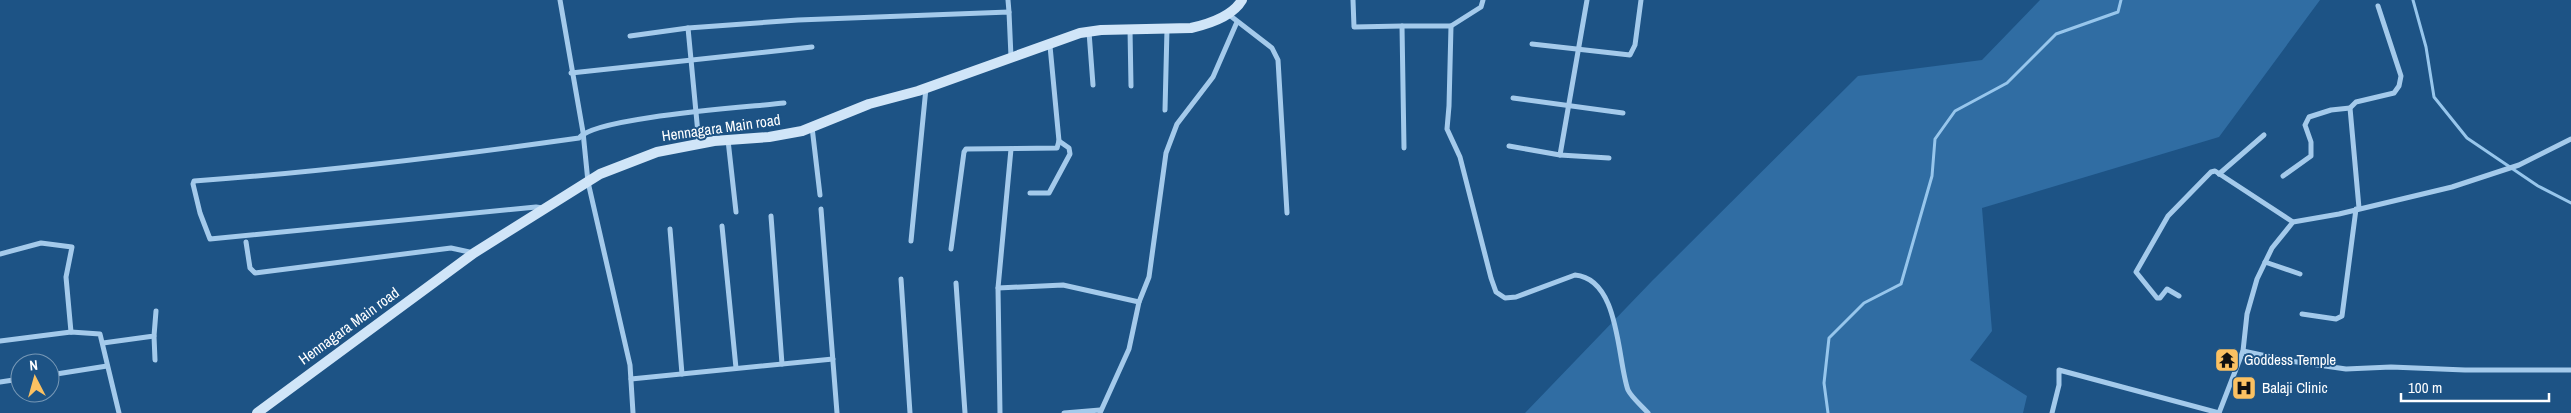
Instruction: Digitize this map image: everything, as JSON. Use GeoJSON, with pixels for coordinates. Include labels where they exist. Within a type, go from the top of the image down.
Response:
{"type":"FeatureCollection","features":[{"type":"Feature","properties":{"kind":"street"},"geometry":{"type":"LineString","coordinates":[[560,0],[571,73],[583,132],[588,182],[630,365],[633,413]]}},
{"type":"Feature","properties":{"kind":"street"},"geometry":{"type":"LineString","coordinates":[[1008,0],[1011,57]]}},
{"type":"Feature","properties":{"kind":"street","name":"Hennagara Main road"},"geometry":{"type":"LineString","coordinates":[[257,413],[474,253],[600,174],[656,152],[728,140],[769,137],[812,127],[870,104],[926,88],[1011,57],[1089,32],[1191,28],[1216,21],[1242,0]]}},
{"type":"Feature","properties":{"kind":"street"},"geometry":{"type":"LineString","coordinates":[[1353,0],[1354,27],[1451,26],[1481,7],[1482,0]]}},
{"type":"Feature","properties":{"kind":"street"},"geometry":{"type":"LineString","coordinates":[[1560,155],[1587,0]]}},
{"type":"Feature","properties":{"kind":"street"},"geometry":{"type":"LineString","coordinates":[[1532,44],[1630,55],[1635,45],[1641,0]]}},
{"type":"Feature","properties":{"kind":"street"},"geometry":{"type":"LineString","coordinates":[[2283,176],[2311,156],[2311,142],[2305,125],[2309,117],[2331,110],[2350,108],[2356,102],[2394,93],[2399,86],[2401,76],[2378,6]]}},
{"type":"Feature","properties":{"kind":"street"},"geometry":{"type":"LineString","coordinates":[[630,36],[688,28],[798,20],[1009,12]]}},
{"type":"Feature","properties":{"kind":"street"},"geometry":{"type":"LineString","coordinates":[[1227,14],[1272,48],[1278,60],[1288,213]]}},
{"type":"Feature","properties":{"kind":"street"},"geometry":{"type":"LineString","coordinates":[[1064,413],[1100,412],[1129,350],[1139,302],[1149,277],[1166,153],[1177,124],[1213,77],[1237,22]]}},
{"type":"Feature","properties":{"kind":"street"},"geometry":{"type":"LineString","coordinates":[[1402,26],[1404,148]]}},
{"type":"Feature","properties":{"kind":"street"},"geometry":{"type":"LineString","coordinates":[[1451,26],[1449,106],[1446,128],[1460,157],[1485,259],[1496,292],[1505,298],[1516,297],[1576,275],[1585,276],[1596,284],[1616,326],[1629,390],[1648,413]]}},
{"type":"Feature","properties":{"kind":"street"},"geometry":{"type":"LineString","coordinates":[[688,28],[699,144]]}},
{"type":"Feature","properties":{"kind":"street"},"geometry":{"type":"LineString","coordinates":[[1165,110],[1167,29]]}},
{"type":"Feature","properties":{"kind":"street"},"geometry":{"type":"LineString","coordinates":[[1130,30],[1132,86]]}},
{"type":"Feature","properties":{"kind":"street"},"geometry":{"type":"LineString","coordinates":[[1089,32],[1093,85]]}},
{"type":"Feature","properties":{"kind":"street"},"geometry":{"type":"LineString","coordinates":[[950,248],[964,152],[970,147],[1011,149],[1058,148],[1059,141],[1050,46]]}},
{"type":"Feature","properties":{"kind":"street"},"geometry":{"type":"LineString","coordinates":[[571,73],[812,47]]}},
{"type":"Feature","properties":{"kind":"street"},"geometry":{"type":"LineString","coordinates":[[910,241],[926,88]]}},
{"type":"Feature","properties":{"kind":"street"},"geometry":{"type":"LineString","coordinates":[[1513,98],[1623,113]]}},
{"type":"Feature","properties":{"kind":"street"},"geometry":{"type":"LineString","coordinates":[[545,209],[536,207],[210,239],[200,213],[193,184],[194,181],[284,175],[579,138],[583,132],[602,126],[695,112],[784,103]]}},
{"type":"Feature","properties":{"kind":"street"},"geometry":{"type":"LineString","coordinates":[[2302,314],[2336,319],[2342,316],[2358,209],[2350,108]]}},
{"type":"Feature","properties":{"kind":"street"},"geometry":{"type":"LineString","coordinates":[[812,127],[820,195]]}},
{"type":"Feature","properties":{"kind":"street"},"geometry":{"type":"LineString","coordinates":[[2219,174],[2264,135]]}},
{"type":"Feature","properties":{"kind":"street"},"geometry":{"type":"LineString","coordinates":[[2052,413],[2059,385],[2059,370],[2219,413],[2243,351],[2247,314],[2257,280],[2272,248],[2293,222],[2452,187],[2519,164],[2571,139]]}},
{"type":"Feature","properties":{"kind":"street"},"geometry":{"type":"LineString","coordinates":[[728,140],[736,212]]}},
{"type":"Feature","properties":{"kind":"street"},"geometry":{"type":"LineString","coordinates":[[1030,193],[1049,193],[1070,154],[1069,148],[1059,141]]}},
{"type":"Feature","properties":{"kind":"street"},"geometry":{"type":"LineString","coordinates":[[1509,146],[1560,155],[1609,158]]}},
{"type":"Feature","properties":{"kind":"street"},"geometry":{"type":"LineString","coordinates":[[1000,413],[998,288],[1011,149]]}},
{"type":"Feature","properties":{"kind":"street"},"geometry":{"type":"LineString","coordinates":[[2179,296],[2167,289],[2160,298],[2157,298],[2136,272],[2168,216],[2211,172],[2219,174],[2293,222]]}},
{"type":"Feature","properties":{"kind":"street"},"geometry":{"type":"LineString","coordinates":[[820,209],[837,413]]}},
{"type":"Feature","properties":{"kind":"street"},"geometry":{"type":"LineString","coordinates":[[771,216],[782,364]]}},
{"type":"Feature","properties":{"kind":"street"},"geometry":{"type":"LineString","coordinates":[[722,226],[736,368]]}},
{"type":"Feature","properties":{"kind":"street"},"geometry":{"type":"LineString","coordinates":[[670,229],[682,374]]}},
{"type":"Feature","properties":{"kind":"street"},"geometry":{"type":"LineString","coordinates":[[246,242],[250,268],[255,273],[451,248],[474,253]]}},
{"type":"Feature","properties":{"kind":"street"},"geometry":{"type":"LineString","coordinates":[[0,254],[41,243],[72,247],[66,277],[71,332]]}},
{"type":"Feature","properties":{"kind":"street"},"geometry":{"type":"LineString","coordinates":[[2265,262],[2300,274]]}},
{"type":"Feature","properties":{"kind":"street"},"geometry":{"type":"LineString","coordinates":[[901,279],[910,413]]}},
{"type":"Feature","properties":{"kind":"street"},"geometry":{"type":"LineString","coordinates":[[956,283],[965,413]]}},
{"type":"Feature","properties":{"kind":"street"},"geometry":{"type":"LineString","coordinates":[[998,288],[1063,285],[1139,302]]}},
{"type":"Feature","properties":{"kind":"street"},"geometry":{"type":"LineString","coordinates":[[155,360],[156,310]]}},
{"type":"Feature","properties":{"kind":"street"},"geometry":{"type":"LineString","coordinates":[[0,341],[71,332],[100,334],[104,343],[107,366],[118,413]]}},
{"type":"Feature","properties":{"kind":"street"},"geometry":{"type":"LineString","coordinates":[[104,343],[154,336]]}},
{"type":"Feature","properties":{"kind":"street"},"geometry":{"type":"LineString","coordinates":[[2243,351],[2290,361],[2346,369],[2391,367],[2465,370],[2571,370]]}},
{"type":"Feature","properties":{"kind":"street"},"geometry":{"type":"LineString","coordinates":[[631,379],[833,359]]}},
{"type":"Feature","properties":{"kind":"street"},"geometry":{"type":"LineString","coordinates":[[60,373],[107,366]]}},
{"type":"Feature","properties":{"kind":"shaded area"},"geometry":{"type":"Polygon","coordinates":[[[2040,0],[2320,0],[2219,137],[1982,208],[1992,331],[1970,360],[2027,396],[2023,413],[1525,413],[1652,281],[1858,76],[1982,60],[2040,0]]]}},
{"type":"Feature","properties":{"kind":"waterway"},"geometry":{"type":"LineString","coordinates":[[1828,413],[1824,383],[1829,338],[1864,303],[1901,284],[1932,176],[1935,139],[1955,111],[2007,83],[2056,34],[2118,12],[2121,0]]}},
{"type":"Feature","properties":{"kind":"waterway"},"geometry":{"type":"LineString","coordinates":[[2413,0],[2426,47],[2434,97],[2467,138],[2538,186],[2571,203]]}},
{"type":"Feature","properties":{"kind":"place","name":"Goddess Temple"},"geometry":{"type":"Point","coordinates":[2227,360]}},
{"type":"Feature","properties":{"kind":"place","name":"Balaji Clinic"},"geometry":{"type":"Point","coordinates":[2244,388]}}]}
